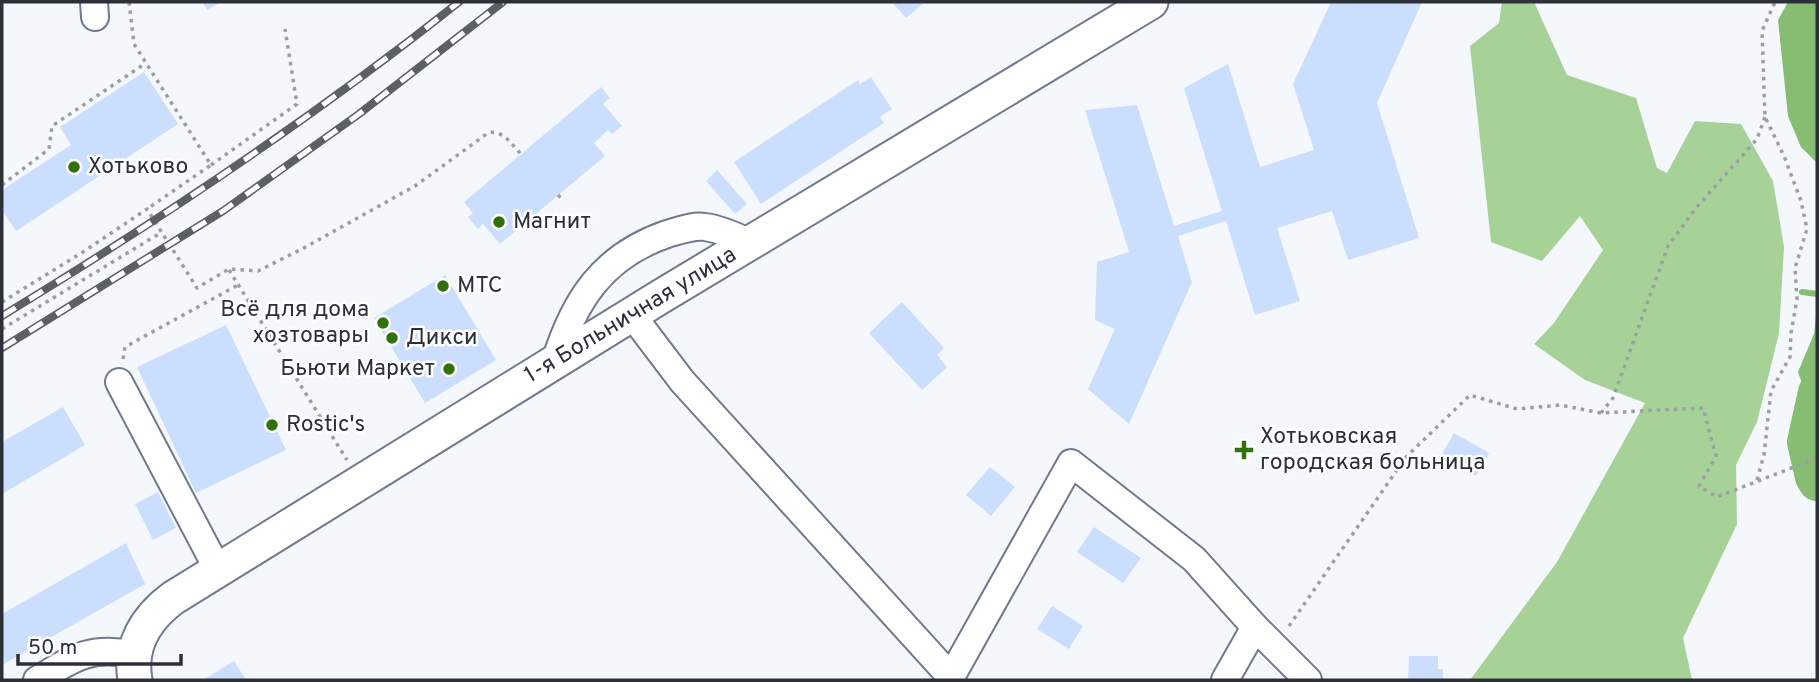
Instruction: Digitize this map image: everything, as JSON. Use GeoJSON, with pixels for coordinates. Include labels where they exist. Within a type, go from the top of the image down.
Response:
{"type":"FeatureCollection","features":[{"type":"Feature","properties":{"kind":"main road","name":"1-я Больничная улица"},"geometry":{"type":"LineString","coordinates":[[134,667],[141,635],[159,608],[555,362],[1151,2]]}},
{"type":"Feature","properties":{"kind":"street"},"geometry":{"type":"LineString","coordinates":[[555,362],[576,306],[608,267],[629,252],[667,234],[703,227],[730,233],[750,243]]}},
{"type":"Feature","properties":{"kind":"street"},"geometry":{"type":"LineString","coordinates":[[632,315],[682,381],[950,679],[1071,463],[1194,559],[1255,627],[1308,680]]}},
{"type":"Feature","properties":{"kind":"street"},"geometry":{"type":"LineString","coordinates":[[120,382],[218,570]]}},
{"type":"Feature","properties":{"kind":"street"},"geometry":{"type":"LineString","coordinates":[[1225,680],[1255,627]]}},
{"type":"Feature","properties":{"kind":"street"},"geometry":{"type":"LineString","coordinates":[[37,680],[88,652],[102,650],[134,667]]}},
{"type":"Feature","properties":{"kind":"path"},"geometry":{"type":"LineString","coordinates":[[129,2],[134,44],[211,165]]}},
{"type":"Feature","properties":{"kind":"path"},"geometry":{"type":"LineString","coordinates":[[1601,414],[1613,398],[1668,246],[1696,208],[1757,139],[1765,117],[1762,31],[1775,2]]}},
{"type":"Feature","properties":{"kind":"path"},"geometry":{"type":"LineString","coordinates":[[2,302],[83,252],[297,104],[285,29]]}},
{"type":"Feature","properties":{"kind":"path"},"geometry":{"type":"LineString","coordinates":[[2,185],[49,149],[52,126],[146,63]]}},
{"type":"Feature","properties":{"kind":"path"},"geometry":{"type":"LineString","coordinates":[[1757,481],[1764,455],[1771,391],[1790,357],[1797,299],[1795,268],[1807,229],[1801,201],[1784,156],[1765,117]]}},
{"type":"Feature","properties":{"kind":"path"},"geometry":{"type":"LineString","coordinates":[[147,209],[197,288],[229,269],[258,271],[302,248],[415,186],[488,133],[495,131],[502,134],[521,154]]}},
{"type":"Feature","properties":{"kind":"path"},"geometry":{"type":"LineString","coordinates":[[2,329],[162,232]]}},
{"type":"Feature","properties":{"kind":"path"},"geometry":{"type":"LineString","coordinates":[[229,269],[350,465]]}},
{"type":"Feature","properties":{"kind":"path"},"geometry":{"type":"LineString","coordinates":[[120,382],[125,347],[238,285]]}},
{"type":"Feature","properties":{"kind":"path"},"geometry":{"type":"LineString","coordinates":[[1274,646],[1406,457],[1470,395],[1517,409],[1560,405],[1601,414],[1703,408],[1716,456],[1699,486],[1717,497],[1817,458]]}},
{"type":"Feature","properties":{"kind":"shaded area"},"geometry":{"type":"Polygon","coordinates":[[[1502,2],[1534,2],[1567,75],[1636,98],[1657,168],[1667,173],[1695,121],[1741,124],[1773,181],[1784,247],[1779,333],[1757,422],[1736,465],[1737,524],[1683,638],[1692,680],[1470,680],[1557,562],[1645,403],[1585,380],[1534,344],[1554,323],[1603,250],[1580,216],[1542,261],[1491,242],[1470,46],[1499,23],[1502,2]]]}},
{"type":"Feature","properties":{"kind":"shaded area"},"geometry":{"type":"Polygon","coordinates":[[[1788,2],[1817,2],[1817,163],[1801,147],[1788,116],[1778,20],[1788,2]]]}},
{"type":"Feature","properties":{"kind":"shaded area"},"geometry":{"type":"Polygon","coordinates":[[[1817,307],[1817,401],[1803,386],[1798,372],[1814,334],[1817,307]]]}},
{"type":"Feature","properties":{"kind":"building"},"geometry":{"type":"Polygon","coordinates":[[[203,2],[221,2],[207,10],[203,2]]]}},
{"type":"Feature","properties":{"kind":"building"},"geometry":{"type":"Polygon","coordinates":[[[892,2],[925,2],[906,18],[892,2]]]}},
{"type":"Feature","properties":{"kind":"building"},"geometry":{"type":"Polygon","coordinates":[[[1331,2],[1422,2],[1377,103],[1419,238],[1348,260],[1332,211],[1277,228],[1300,301],[1255,315],[1226,221],[1178,236],[1192,282],[1129,424],[1088,389],[1115,329],[1095,320],[1097,262],[1129,252],[1085,110],[1137,105],[1174,226],[1222,211],[1184,88],[1228,64],[1260,167],[1314,150],[1293,84],[1331,2]]]}},
{"type":"Feature","properties":{"kind":"building","name":"Хотьково"},"geometry":{"type":"Polygon","coordinates":[[[144,72],[178,124],[16,231],[2,210],[2,190],[71,145],[60,127],[144,72]]]}},
{"type":"Feature","properties":{"kind":"building"},"geometry":{"type":"Polygon","coordinates":[[[871,77],[892,109],[880,117],[884,123],[761,204],[734,162],[858,80],[860,84],[871,77]]]}},
{"type":"Feature","properties":{"kind":"building"},"geometry":{"type":"Polygon","coordinates":[[[601,87],[610,98],[603,104],[622,126],[612,134],[608,130],[594,143],[605,156],[500,244],[483,224],[478,229],[468,217],[473,213],[464,202],[601,87]]]}},
{"type":"Feature","properties":{"kind":"building"},"geometry":{"type":"Polygon","coordinates":[[[717,170],[747,204],[735,214],[706,181],[717,170]]]}},
{"type":"Feature","properties":{"kind":"building"},"geometry":{"type":"Polygon","coordinates":[[[445,275],[496,360],[425,403],[374,318],[445,275]]]}},
{"type":"Feature","properties":{"kind":"building"},"geometry":{"type":"Polygon","coordinates":[[[902,302],[944,348],[937,355],[947,367],[922,390],[869,333],[902,302]]]}},
{"type":"Feature","properties":{"kind":"building"},"geometry":{"type":"Polygon","coordinates":[[[226,325],[286,450],[196,493],[137,367],[226,325]]]}},
{"type":"Feature","properties":{"kind":"building"},"geometry":{"type":"Polygon","coordinates":[[[63,407],[85,445],[2,494],[2,442],[63,407]]]}},
{"type":"Feature","properties":{"kind":"building"},"geometry":{"type":"Polygon","coordinates":[[[1454,433],[1489,453],[1476,476],[1441,456],[1454,433]]]}},
{"type":"Feature","properties":{"kind":"building"},"geometry":{"type":"Polygon","coordinates":[[[990,467],[1015,487],[991,516],[966,495],[990,467]]]}},
{"type":"Feature","properties":{"kind":"building"},"geometry":{"type":"Polygon","coordinates":[[[158,492],[176,528],[153,540],[135,504],[158,492]]]}},
{"type":"Feature","properties":{"kind":"building"},"geometry":{"type":"Polygon","coordinates":[[[1094,527],[1141,558],[1123,583],[1077,552],[1094,527]]]}},
{"type":"Feature","properties":{"kind":"building"},"geometry":{"type":"Polygon","coordinates":[[[126,543],[145,584],[2,665],[2,614],[126,543]]]}},
{"type":"Feature","properties":{"kind":"building"},"geometry":{"type":"Polygon","coordinates":[[[1052,606],[1083,626],[1069,649],[1037,629],[1052,606]]]}},
{"type":"Feature","properties":{"kind":"building"},"geometry":{"type":"Polygon","coordinates":[[[1409,656],[1438,656],[1438,669],[1443,669],[1443,680],[1408,680],[1409,656]]]}},
{"type":"Feature","properties":{"kind":"building"},"geometry":{"type":"Polygon","coordinates":[[[234,661],[246,680],[203,680],[234,661]]]}},
{"type":"Feature","properties":{"kind":"waterway"},"geometry":{"type":"LineString","coordinates":[[1802,292],[1817,294]]}},
{"type":"Feature","properties":{"kind":"waterway"},"geometry":{"type":"LineString","coordinates":[[1817,392],[1806,442],[1817,482]]}},
{"type":"Feature","properties":{"kind":"railway"},"geometry":{"type":"LineString","coordinates":[[2,316],[120,243],[292,127],[459,2]]}},
{"type":"Feature","properties":{"kind":"railway"},"geometry":{"type":"LineString","coordinates":[[2,348],[223,211],[359,114],[503,2]]}},
{"type":"Feature","properties":{"kind":"place","name":"Хотьково"},"geometry":{"type":"Point","coordinates":[74,167]}},
{"type":"Feature","properties":{"kind":"place","name":"Магнит"},"geometry":{"type":"Point","coordinates":[499,222]}},
{"type":"Feature","properties":{"kind":"place","name":"МТС"},"geometry":{"type":"Point","coordinates":[443,286]}},
{"type":"Feature","properties":{"kind":"place","name":"Всё для дома хозтовары"},"geometry":{"type":"Point","coordinates":[383,323]}},
{"type":"Feature","properties":{"kind":"place","name":"Дикси"},"geometry":{"type":"Point","coordinates":[392,338]}},
{"type":"Feature","properties":{"kind":"place","name":"Бьюти Маркет"},"geometry":{"type":"Point","coordinates":[449,369]}},
{"type":"Feature","properties":{"kind":"place","name":"Rostic's"},"geometry":{"type":"Point","coordinates":[272,425]}},
{"type":"Feature","properties":{"kind":"place","name":"Хотьковская городская больница"},"geometry":{"type":"Point","coordinates":[1244,450]}}]}
